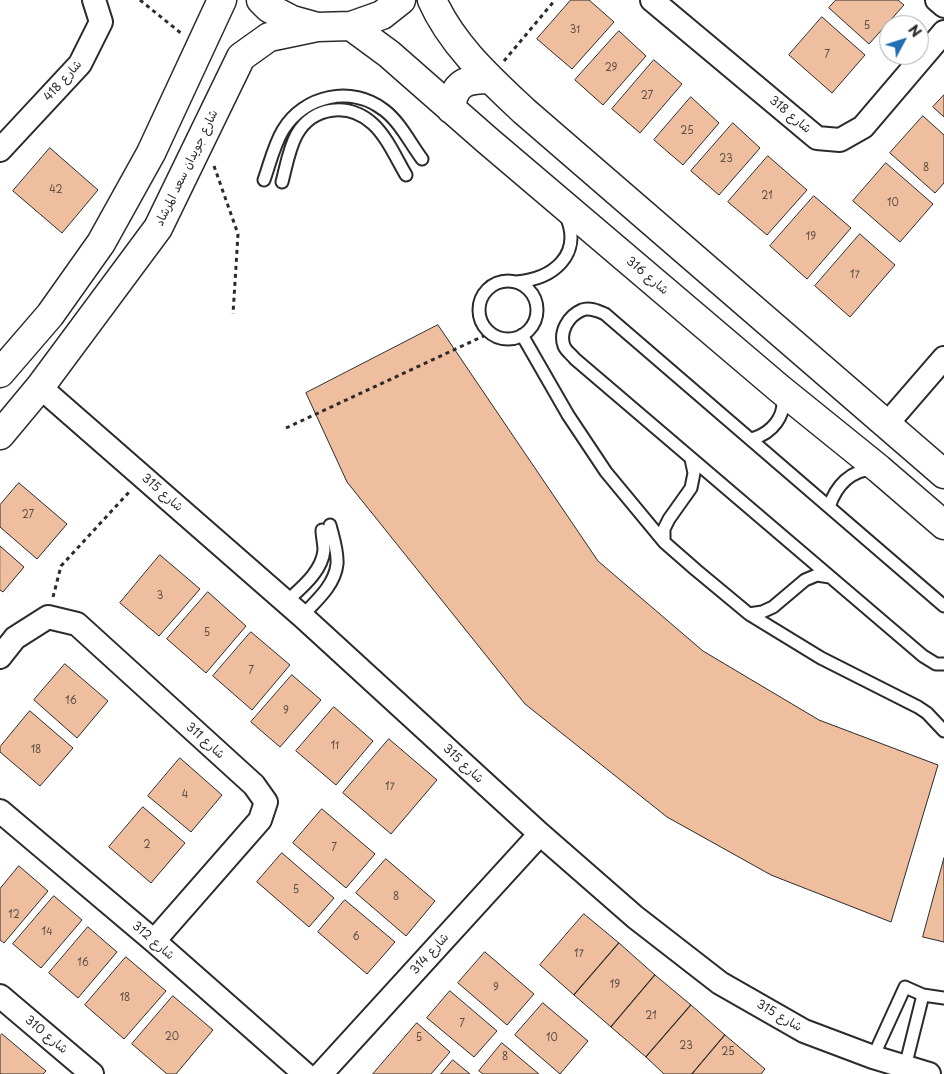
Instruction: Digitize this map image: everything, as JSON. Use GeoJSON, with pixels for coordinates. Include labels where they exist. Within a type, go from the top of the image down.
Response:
{"type":"FeatureCollection","features":[{"type":"Feature","properties":{"kind":"street","name":"شارع 418"},"geometry":{"type":"LineString","coordinates":[[0,150],[80,64],[101,22],[94,0]]}},
{"type":"Feature","properties":{"kind":"street"},"geometry":{"type":"LineString","coordinates":[[0,372],[50,315],[101,243],[151,153],[222,0]]}},
{"type":"Feature","properties":{"kind":"street"},"geometry":{"type":"LineString","coordinates":[[261,0],[269,8],[292,20],[317,27],[351,26],[382,15],[401,0]]}},
{"type":"Feature","properties":{"kind":"street"},"geometry":{"type":"LineString","coordinates":[[432,0],[440,17],[457,43],[490,79],[524,111],[944,474]]}},
{"type":"Feature","properties":{"kind":"street","name":"شارع 318"},"geometry":{"type":"LineString","coordinates":[[652,0],[816,138],[840,140],[863,127],[944,32]]}},
{"type":"Feature","properties":{"kind":"street"},"geometry":{"type":"LineString","coordinates":[[937,0],[944,6]]}},
{"type":"Feature","properties":{"kind":"street","name":"شارع 316"},"geometry":{"type":"LineString","coordinates":[[351,26],[389,54],[780,389],[879,469],[944,525]]}},
{"type":"Feature","properties":{"kind":"street","name":"شارع جويدان سعد المرشاد"},"geometry":{"type":"LineString","coordinates":[[0,435],[40,387],[158,228],[241,57],[269,37],[317,27]]}},
{"type":"Feature","properties":{"kind":"street"},"geometry":{"type":"LineString","coordinates":[[451,109],[452,94],[460,85],[474,79],[490,79]]}},
{"type":"Feature","properties":{"kind":"street"},"geometry":{"type":"LineString","coordinates":[[886,424],[944,358]]}},
{"type":"Feature","properties":{"kind":"street","name":"شارع 315"},"geometry":{"type":"LineString","coordinates":[[40,387],[294,609],[540,834],[635,917],[720,983],[804,1031],[873,1057],[929,1074]]}},
{"type":"Feature","properties":{"kind":"street"},"geometry":{"type":"LineString","coordinates":[[0,657],[15,638],[48,617]]}},
{"type":"Feature","properties":{"kind":"street","name":"شارع 311"},"geometry":{"type":"LineString","coordinates":[[48,617],[77,624],[254,785],[266,802],[260,820],[154,942]]}},
{"type":"Feature","properties":{"kind":"street","name":"شارع 312"},"geometry":{"type":"LineString","coordinates":[[0,811],[305,1074]]}},
{"type":"Feature","properties":{"kind":"street","name":"شارع 314"},"geometry":{"type":"LineString","coordinates":[[321,1074],[540,834]]}},
{"type":"Feature","properties":{"kind":"street","name":"شارع 310"},"geometry":{"type":"LineString","coordinates":[[0,996],[92,1074]]}},
{"type":"Feature","properties":{"kind":"lane"},"geometry":{"type":"LineString","coordinates":[[264,180],[278,140],[293,118],[312,104],[337,96],[351,96],[364,99],[385,111],[394,119],[422,159]]}},
{"type":"Feature","properties":{"kind":"lane"},"geometry":{"type":"LineString","coordinates":[[282,182],[297,134],[312,118],[322,112],[333,109],[354,112],[372,123],[386,140],[406,175]]}},
{"type":"Feature","properties":{"kind":"lane"},"geometry":{"type":"LineString","coordinates":[[516,282],[526,287],[534,296],[537,307],[536,318],[531,328],[522,336],[511,339],[500,338],[490,333],[482,324],[479,313],[480,301],[485,291],[494,284],[505,281],[530,281],[557,268],[565,258],[571,246],[572,231],[559,201]]}},
{"type":"Feature","properties":{"kind":"lane"},"geometry":{"type":"LineString","coordinates":[[944,606],[605,314],[594,309],[582,310],[567,321],[562,335],[565,348],[575,358],[923,656],[936,664],[944,664]]}},
{"type":"Feature","properties":{"kind":"lane"},"geometry":{"type":"LineString","coordinates":[[522,336],[563,408],[606,472],[664,542],[749,614],[820,658],[918,707],[927,713],[944,731]]}},
{"type":"Feature","properties":{"kind":"lane"},"geometry":{"type":"LineString","coordinates":[[752,439],[762,436],[771,430],[778,421],[782,405],[780,389]]}},
{"type":"Feature","properties":{"kind":"lane"},"geometry":{"type":"LineString","coordinates":[[664,542],[664,530],[669,519],[690,488],[694,474],[691,459]]}},
{"type":"Feature","properties":{"kind":"lane"},"geometry":{"type":"LineString","coordinates":[[829,507],[836,491],[847,478],[868,469],[879,469]]}},
{"type":"Feature","properties":{"kind":"lane"},"geometry":{"type":"LineString","coordinates":[[326,527],[335,544],[337,564],[332,580],[320,597],[294,609],[308,582],[320,566],[324,550],[326,527]]}},
{"type":"Feature","properties":{"kind":"lane"},"geometry":{"type":"LineString","coordinates":[[749,614],[762,612],[773,607],[805,580],[817,576],[830,577]]}},
{"type":"Feature","properties":{"kind":"lane"},"geometry":{"type":"LineString","coordinates":[[873,1057],[905,987],[923,995],[944,998]]}},
{"type":"Feature","properties":{"kind":"lane"},"geometry":{"type":"LineString","coordinates":[[905,1068],[923,995]]}},
{"type":"Feature","properties":{"kind":"path"},"geometry":{"type":"LineString","coordinates":[[140,0],[199,48]]}},
{"type":"Feature","properties":{"kind":"path"},"geometry":{"type":"LineString","coordinates":[[490,79],[555,0]]}},
{"type":"Feature","properties":{"kind":"path"},"geometry":{"type":"LineString","coordinates":[[203,136],[238,234],[233,314]]}},
{"type":"Feature","properties":{"kind":"path"},"geometry":{"type":"LineString","coordinates":[[286,428],[490,333]]}},
{"type":"Feature","properties":{"kind":"path"},"geometry":{"type":"LineString","coordinates":[[48,617],[61,566],[143,477]]}},
{"type":"Feature","properties":{"kind":"building"},"geometry":{"type":"Polygon","coordinates":[[[571,0],[589,0],[614,22],[572,69],[537,39],[571,0]]]}},
{"type":"Feature","properties":{"kind":"building"},"geometry":{"type":"Polygon","coordinates":[[[836,0],[898,0],[904,5],[895,15],[879,15],[879,33],[869,44],[829,8],[836,0]]]}},
{"type":"Feature","properties":{"kind":"building"},"geometry":{"type":"Polygon","coordinates":[[[822,17],[865,55],[832,93],[789,55],[822,17]]]}},
{"type":"Feature","properties":{"kind":"building"},"geometry":{"type":"Polygon","coordinates":[[[619,31],[646,56],[603,105],[575,80],[619,31]]]}},
{"type":"Feature","properties":{"kind":"building"},"geometry":{"type":"Polygon","coordinates":[[[654,60],[682,84],[640,133],[612,109],[654,60]]]}},
{"type":"Feature","properties":{"kind":"building"},"geometry":{"type":"Polygon","coordinates":[[[944,95],[944,117],[933,107],[944,95]]]}},
{"type":"Feature","properties":{"kind":"building"},"geometry":{"type":"Polygon","coordinates":[[[691,97],[719,123],[683,165],[654,140],[691,97]]]}},
{"type":"Feature","properties":{"kind":"building"},"geometry":{"type":"Polygon","coordinates":[[[923,116],[944,135],[944,183],[935,193],[890,153],[923,116]]]}},
{"type":"Feature","properties":{"kind":"building"},"geometry":{"type":"Polygon","coordinates":[[[733,123],[760,148],[719,195],[691,171],[733,123]]]}},
{"type":"Feature","properties":{"kind":"building"},"geometry":{"type":"Polygon","coordinates":[[[50,148],[98,190],[62,233],[13,191],[50,148]]]}},
{"type":"Feature","properties":{"kind":"building"},"geometry":{"type":"Polygon","coordinates":[[[768,156],[807,190],[767,235],[728,202],[768,156]]]}},
{"type":"Feature","properties":{"kind":"building"},"geometry":{"type":"Polygon","coordinates":[[[886,163],[933,204],[900,242],[853,201],[886,163]]]}},
{"type":"Feature","properties":{"kind":"building"},"geometry":{"type":"Polygon","coordinates":[[[814,196],[851,228],[807,279],[770,246],[814,196]]]}},
{"type":"Feature","properties":{"kind":"building"},"geometry":{"type":"Polygon","coordinates":[[[860,234],[895,265],[850,317],[815,286],[860,234]]]}},
{"type":"Feature","properties":{"kind":"building"},"geometry":{"type":"Polygon","coordinates":[[[438,325],[598,561],[703,651],[819,720],[938,765],[891,922],[771,875],[667,817],[525,704],[347,482],[306,393],[438,325]]]}},
{"type":"Feature","properties":{"kind":"building"},"geometry":{"type":"Polygon","coordinates":[[[19,483],[67,524],[37,559],[0,527],[0,505],[19,483]]]}},
{"type":"Feature","properties":{"kind":"building"},"geometry":{"type":"Polygon","coordinates":[[[0,546],[24,567],[3,592],[0,590],[0,546]]]}},
{"type":"Feature","properties":{"kind":"building"},"geometry":{"type":"Polygon","coordinates":[[[160,555],[200,589],[159,636],[120,603],[160,555]]]}},
{"type":"Feature","properties":{"kind":"building"},"geometry":{"type":"Polygon","coordinates":[[[208,592],[246,626],[206,673],[167,639],[208,592]]]}},
{"type":"Feature","properties":{"kind":"building"},"geometry":{"type":"Polygon","coordinates":[[[251,632],[290,665],[252,710],[213,676],[251,632]]]}},
{"type":"Feature","properties":{"kind":"building"},"geometry":{"type":"Polygon","coordinates":[[[65,664],[108,701],[77,738],[34,700],[65,664]]]}},
{"type":"Feature","properties":{"kind":"building"},"geometry":{"type":"Polygon","coordinates":[[[292,675],[321,700],[280,747],[251,722],[292,675]]]}},
{"type":"Feature","properties":{"kind":"building"},"geometry":{"type":"Polygon","coordinates":[[[334,707],[373,741],[336,785],[296,751],[334,707]]]}},
{"type":"Feature","properties":{"kind":"building"},"geometry":{"type":"Polygon","coordinates":[[[30,711],[73,748],[40,786],[0,752],[0,747],[30,711]]]}},
{"type":"Feature","properties":{"kind":"building"},"geometry":{"type":"Polygon","coordinates":[[[389,739],[437,780],[391,834],[343,793],[389,739]]]}},
{"type":"Feature","properties":{"kind":"building"},"geometry":{"type":"Polygon","coordinates":[[[180,758],[222,795],[191,832],[148,796],[180,758]]]}},
{"type":"Feature","properties":{"kind":"building"},"geometry":{"type":"Polygon","coordinates":[[[143,807],[185,843],[151,883],[109,847],[143,807]]]}},
{"type":"Feature","properties":{"kind":"building"},"geometry":{"type":"Polygon","coordinates":[[[322,809],[375,854],[346,888],[293,843],[322,809]]]}},
{"type":"Feature","properties":{"kind":"building"},"geometry":{"type":"Polygon","coordinates":[[[282,853],[334,898],[309,927],[257,882],[282,853]]]}},
{"type":"Feature","properties":{"kind":"building"},"geometry":{"type":"Polygon","coordinates":[[[944,858],[944,942],[923,937],[944,858]]]}},
{"type":"Feature","properties":{"kind":"building"},"geometry":{"type":"Polygon","coordinates":[[[386,859],[435,901],[406,936],[356,893],[386,859]]]}},
{"type":"Feature","properties":{"kind":"building"},"geometry":{"type":"Polygon","coordinates":[[[19,866],[48,891],[4,943],[0,940],[0,889],[19,866]]]}},
{"type":"Feature","properties":{"kind":"building"},"geometry":{"type":"Polygon","coordinates":[[[54,896],[82,920],[41,968],[13,944],[54,896]]]}},
{"type":"Feature","properties":{"kind":"building"},"geometry":{"type":"Polygon","coordinates":[[[345,900],[395,942],[367,974],[318,932],[345,900]]]}},
{"type":"Feature","properties":{"kind":"building"},"geometry":{"type":"Polygon","coordinates":[[[584,914],[619,943],[574,995],[540,965],[584,914]]]}},
{"type":"Feature","properties":{"kind":"building"},"geometry":{"type":"Polygon","coordinates":[[[88,927],[117,952],[78,998],[49,973],[88,927]]]}},
{"type":"Feature","properties":{"kind":"building"},"geometry":{"type":"Polygon","coordinates":[[[619,943],[655,975],[611,1027],[574,995],[619,943]]]}},
{"type":"Feature","properties":{"kind":"building"},"geometry":{"type":"Polygon","coordinates":[[[485,952],[534,994],[507,1025],[458,983],[485,952]]]}},
{"type":"Feature","properties":{"kind":"building"},"geometry":{"type":"Polygon","coordinates":[[[126,957],[166,991],[124,1039],[85,1005],[126,957]]]}},
{"type":"Feature","properties":{"kind":"building"},"geometry":{"type":"Polygon","coordinates":[[[655,975],[691,1005],[646,1057],[611,1027],[655,975]]]}},
{"type":"Feature","properties":{"kind":"building"},"geometry":{"type":"Polygon","coordinates":[[[450,991],[497,1031],[474,1057],[427,1018],[450,991]]]}},
{"type":"Feature","properties":{"kind":"building"},"geometry":{"type":"Polygon","coordinates":[[[173,996],[213,1030],[176,1074],[167,1074],[132,1044],[173,996]]]}},
{"type":"Feature","properties":{"kind":"building"},"geometry":{"type":"Polygon","coordinates":[[[543,1003],[588,1041],[560,1074],[515,1035],[543,1003]]]}},
{"type":"Feature","properties":{"kind":"building"},"geometry":{"type":"Polygon","coordinates":[[[691,1005],[725,1035],[692,1074],[664,1074],[646,1057],[691,1005]]]}},
{"type":"Feature","properties":{"kind":"building"},"geometry":{"type":"Polygon","coordinates":[[[417,1023],[450,1052],[431,1074],[373,1074],[417,1023]]]}},
{"type":"Feature","properties":{"kind":"building"},"geometry":{"type":"Polygon","coordinates":[[[2,1034],[46,1071],[43,1074],[0,1074],[0,1036],[2,1034]]]}},
{"type":"Feature","properties":{"kind":"building"},"geometry":{"type":"Polygon","coordinates":[[[725,1035],[765,1069],[761,1074],[692,1074],[725,1035]]]}},
{"type":"Feature","properties":{"kind":"building"},"geometry":{"type":"Polygon","coordinates":[[[502,1043],[539,1074],[483,1074],[479,1071],[502,1043]]]}},
{"type":"Feature","properties":{"kind":"building"},"geometry":{"type":"Polygon","coordinates":[[[453,1060],[470,1074],[441,1074],[453,1060]]]}}]}
